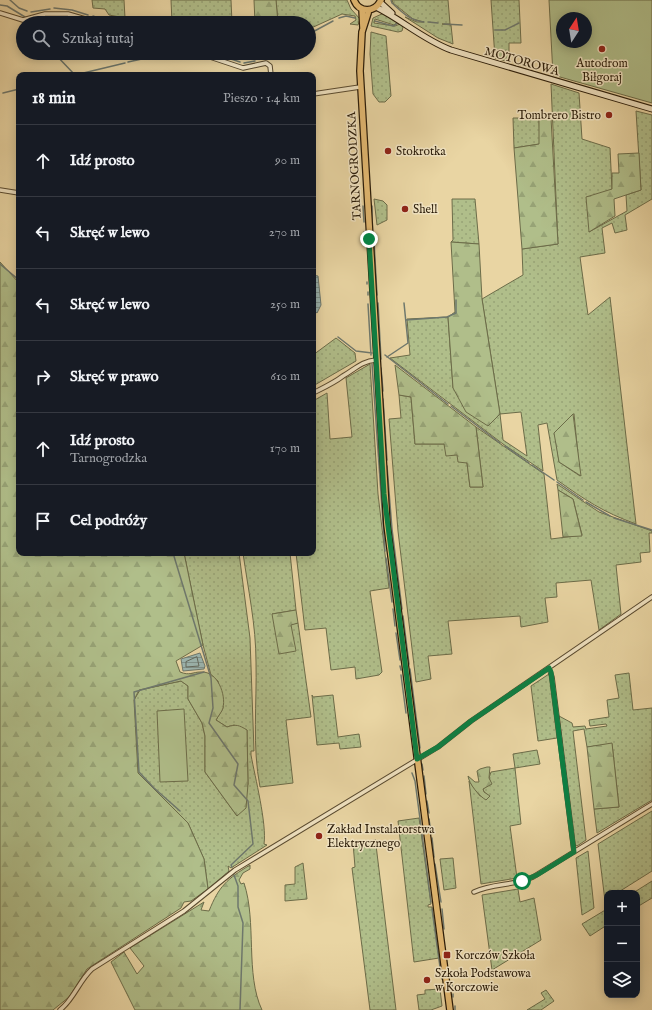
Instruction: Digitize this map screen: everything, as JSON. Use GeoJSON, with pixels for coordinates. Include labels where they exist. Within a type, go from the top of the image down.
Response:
{"type":"FeatureCollection","features":[{"type":"Feature","properties":{"kind":"main road"},"geometry":{"type":"LineString","coordinates":[[354,0],[362,9],[369,10],[376,7],[380,1]]}},
{"type":"Feature","properties":{"kind":"main road","name":"TARNOGRODZKA"},"geometry":{"type":"LineString","coordinates":[[362,9],[363,28],[360,57],[360,87],[387,526],[450,1010]]}},
{"type":"Feature","properties":{"kind":"main road","name":"TARNOGRODZKA"},"geometry":{"type":"LineString","coordinates":[[363,28],[369,10]]}},
{"type":"Feature","properties":{"kind":"street","name":"MOTOROWA"},"geometry":{"type":"LineString","coordinates":[[380,1],[394,16]]}},
{"type":"Feature","properties":{"kind":"street","name":"MOTOROWA"},"geometry":{"type":"LineString","coordinates":[[376,7],[394,16],[434,42],[451,50],[652,109]]}},
{"type":"Feature","properties":{"kind":"street"},"geometry":{"type":"LineString","coordinates":[[0,13],[16,18]]}},
{"type":"Feature","properties":{"kind":"street"},"geometry":{"type":"LineString","coordinates":[[39,16],[48,14],[75,16]]}},
{"type":"Feature","properties":{"kind":"street"},"geometry":{"type":"LineString","coordinates":[[219,60],[243,68],[252,67],[266,62],[270,66],[270,72]]}},
{"type":"Feature","properties":{"kind":"street"},"geometry":{"type":"LineString","coordinates":[[316,94],[360,87]]}},
{"type":"Feature","properties":{"kind":"street"},"geometry":{"type":"LineString","coordinates":[[0,190],[16,193]]}},
{"type":"Feature","properties":{"kind":"street"},"geometry":{"type":"LineString","coordinates":[[316,391],[367,360],[376,360]]}},
{"type":"Feature","properties":{"kind":"street"},"geometry":{"type":"LineString","coordinates":[[60,1010],[67,1004],[84,978],[92,969],[184,911],[230,872],[438,747],[471,721],[652,597]]}},
{"type":"Feature","properties":{"kind":"street"},"geometry":{"type":"LineString","coordinates":[[549,668],[552,678],[574,852]]}},
{"type":"Feature","properties":{"kind":"street"},"geometry":{"type":"LineString","coordinates":[[474,892],[485,887],[525,880],[652,804]]}},
{"type":"Feature","properties":{"kind":"green space"},"geometry":{"type":"Polygon","coordinates":[[[92,0],[124,0],[125,16],[109,15],[105,9],[93,8],[92,0]]]}},
{"type":"Feature","properties":{"kind":"green space"},"geometry":{"type":"Polygon","coordinates":[[[171,0],[231,0],[232,16],[172,16],[171,0]]]}},
{"type":"Feature","properties":{"kind":"green space"},"geometry":{"type":"Polygon","coordinates":[[[254,0],[276,0],[277,16],[255,16],[254,0]]]}},
{"type":"Feature","properties":{"kind":"green space"},"geometry":{"type":"Polygon","coordinates":[[[276,0],[347,0],[351,9],[360,19],[358,25],[350,24],[356,20],[355,16],[342,14],[316,26],[316,16],[277,16],[276,0]]]}},
{"type":"Feature","properties":{"kind":"green space"},"geometry":{"type":"Polygon","coordinates":[[[392,0],[448,0],[450,24],[442,24],[451,25],[453,44],[438,38],[405,17],[417,22],[424,22],[413,19],[393,3],[392,0]]]}},
{"type":"Feature","properties":{"kind":"green space"},"geometry":{"type":"Polygon","coordinates":[[[491,0],[519,0],[521,43],[509,43],[509,62],[495,58],[491,0]]]}},
{"type":"Feature","properties":{"kind":"green space","name":"Autodrom Biłgoraj"},"geometry":{"type":"Polygon","coordinates":[[[549,0],[652,0],[652,103],[553,75],[549,0]]]}},
{"type":"Feature","properties":{"kind":"green space"},"geometry":{"type":"Polygon","coordinates":[[[384,13],[398,22],[394,25],[375,19],[374,23],[395,26],[400,24],[403,27],[402,31],[398,32],[371,26],[373,18],[384,13]]]}},
{"type":"Feature","properties":{"kind":"green space"},"geometry":{"type":"Polygon","coordinates":[[[371,32],[386,36],[391,96],[385,102],[379,102],[373,94],[370,54],[371,32]]]}},
{"type":"Feature","properties":{"kind":"green space"},"geometry":{"type":"Polygon","coordinates":[[[551,84],[579,93],[582,139],[610,148],[612,189],[589,232],[627,211],[626,195],[641,190],[636,111],[652,115],[652,199],[625,215],[627,230],[615,233],[612,223],[602,228],[605,253],[580,257],[588,315],[610,297],[636,524],[595,505],[557,480],[547,423],[538,425],[543,471],[503,444],[390,358],[410,355],[407,319],[448,317],[453,388],[500,414],[482,299],[523,275],[522,249],[558,244],[551,84]],[[521,412],[500,414],[503,440],[527,456],[521,412]],[[574,414],[555,433],[559,462],[580,476],[574,414]]]}},
{"type":"Feature","properties":{"kind":"green space"},"geometry":{"type":"Polygon","coordinates":[[[513,118],[539,118],[540,144],[514,148],[513,118]]]}},
{"type":"Feature","properties":{"kind":"green space"},"geometry":{"type":"Polygon","coordinates":[[[539,118],[551,118],[558,244],[522,249],[514,148],[539,144],[539,118]]]}},
{"type":"Feature","properties":{"kind":"green space"},"geometry":{"type":"Polygon","coordinates":[[[639,153],[641,190],[614,199],[615,216],[589,232],[586,197],[612,189],[612,173],[619,173],[618,154],[639,153]]]}},
{"type":"Feature","properties":{"kind":"green space"},"geometry":{"type":"Polygon","coordinates":[[[374,199],[383,201],[387,205],[387,220],[377,225],[374,199]]]}},
{"type":"Feature","properties":{"kind":"green space"},"geometry":{"type":"Polygon","coordinates":[[[452,199],[475,199],[479,244],[451,242],[453,240],[452,199]]]}},
{"type":"Feature","properties":{"kind":"green space"},"geometry":{"type":"Polygon","coordinates":[[[451,242],[479,244],[482,299],[500,414],[488,426],[466,412],[453,388],[448,317],[455,312],[451,242]]]}},
{"type":"Feature","properties":{"kind":"green space"},"geometry":{"type":"Polygon","coordinates":[[[0,262],[16,280],[16,556],[185,556],[203,645],[176,661],[180,672],[189,674],[201,672],[212,675],[220,685],[224,703],[222,711],[216,720],[227,727],[237,726],[247,730],[248,784],[246,808],[237,816],[205,772],[205,736],[202,723],[188,699],[188,686],[181,681],[139,690],[134,700],[138,773],[188,823],[204,859],[208,889],[191,901],[184,902],[181,908],[87,969],[69,997],[53,1010],[0,1010],[0,262]]]}},
{"type":"Feature","properties":{"kind":"green space"},"geometry":{"type":"Polygon","coordinates":[[[336,338],[355,353],[356,361],[316,384],[316,353],[336,338]]]}},
{"type":"Feature","properties":{"kind":"green space"},"geometry":{"type":"Polygon","coordinates":[[[370,364],[378,494],[389,588],[370,591],[382,672],[379,675],[356,679],[355,667],[331,670],[326,628],[305,630],[296,556],[316,556],[316,399],[327,393],[330,439],[352,437],[346,378],[370,364]]]}},
{"type":"Feature","properties":{"kind":"green space"},"geometry":{"type":"Polygon","coordinates":[[[395,365],[476,427],[483,487],[470,487],[467,463],[458,462],[457,455],[446,456],[444,444],[415,444],[411,397],[399,395],[395,365]]]}},
{"type":"Feature","properties":{"kind":"green space"},"geometry":{"type":"Polygon","coordinates":[[[399,395],[411,397],[415,444],[444,444],[467,463],[470,487],[483,487],[476,427],[544,474],[551,539],[582,535],[573,499],[558,490],[557,484],[599,512],[652,531],[652,533],[649,533],[650,552],[640,553],[641,562],[616,565],[621,614],[599,630],[591,580],[556,583],[557,597],[545,598],[548,622],[521,627],[520,616],[448,621],[452,654],[428,656],[431,679],[416,682],[398,531],[389,419],[401,418],[399,395]]]}},
{"type":"Feature","properties":{"kind":"green space"},"geometry":{"type":"Polygon","coordinates":[[[573,414],[581,476],[559,462],[554,433],[573,414]]]}},
{"type":"Feature","properties":{"kind":"green space"},"geometry":{"type":"Polygon","coordinates":[[[558,490],[573,499],[582,536],[563,537],[558,490]]]}},
{"type":"Feature","properties":{"kind":"green space"},"geometry":{"type":"Polygon","coordinates":[[[185,556],[239,556],[250,638],[254,751],[251,751],[251,755],[264,825],[264,844],[267,845],[231,868],[228,866],[229,871],[208,889],[204,859],[188,823],[138,773],[134,700],[140,690],[181,681],[188,686],[188,699],[202,723],[205,736],[205,772],[237,816],[248,784],[247,730],[234,725],[227,727],[216,720],[223,708],[218,681],[211,675],[203,645],[185,556]]]}},
{"type":"Feature","properties":{"kind":"green space"},"geometry":{"type":"Polygon","coordinates":[[[243,556],[290,556],[296,610],[272,614],[291,624],[298,623],[311,717],[286,720],[293,783],[260,787],[255,740],[256,648],[243,556]]]}},
{"type":"Feature","properties":{"kind":"green space"},"geometry":{"type":"Polygon","coordinates":[[[296,610],[298,623],[291,625],[296,651],[279,654],[272,614],[296,610]]]}},
{"type":"Feature","properties":{"kind":"green space"},"geometry":{"type":"Polygon","coordinates":[[[629,673],[633,710],[652,708],[652,800],[597,833],[594,809],[619,807],[612,744],[587,747],[584,729],[573,731],[586,840],[577,846],[574,844],[559,716],[572,723],[573,727],[585,726],[586,729],[607,726],[606,724],[590,726],[589,720],[609,717],[607,700],[619,698],[615,675],[629,673]]]}},
{"type":"Feature","properties":{"kind":"green space"},"geometry":{"type":"Polygon","coordinates":[[[549,674],[557,738],[538,741],[531,686],[549,674]]]}},
{"type":"Feature","properties":{"kind":"green space"},"geometry":{"type":"Polygon","coordinates":[[[312,695],[313,697],[333,695],[338,737],[359,734],[361,747],[340,749],[339,743],[317,745],[312,695]]]}},
{"type":"Feature","properties":{"kind":"green space"},"geometry":{"type":"Polygon","coordinates":[[[184,709],[188,781],[160,782],[157,711],[184,709]]]}},
{"type":"Feature","properties":{"kind":"green space"},"geometry":{"type":"Polygon","coordinates":[[[612,743],[619,807],[594,809],[587,747],[612,743]]]}},
{"type":"Feature","properties":{"kind":"green space"},"geometry":{"type":"Polygon","coordinates":[[[537,750],[540,764],[515,768],[513,754],[537,750]]]}},
{"type":"Feature","properties":{"kind":"green space"},"geometry":{"type":"Polygon","coordinates":[[[490,767],[489,778],[492,784],[483,789],[484,792],[490,796],[486,800],[475,790],[470,783],[468,776],[475,782],[479,782],[477,771],[490,767]]]}},
{"type":"Feature","properties":{"kind":"green space"},"geometry":{"type":"Polygon","coordinates":[[[515,768],[521,824],[510,826],[517,878],[481,884],[469,781],[480,796],[488,795],[483,789],[491,783],[489,778],[491,772],[515,768]]]}},
{"type":"Feature","properties":{"kind":"green space"},"geometry":{"type":"Polygon","coordinates":[[[652,811],[652,871],[622,890],[604,890],[604,893],[598,844],[652,811]]]}},
{"type":"Feature","properties":{"kind":"green space"},"geometry":{"type":"Polygon","coordinates":[[[419,818],[431,904],[428,905],[428,907],[432,907],[439,958],[414,962],[398,821],[419,818]]]}},
{"type":"Feature","properties":{"kind":"green space"},"geometry":{"type":"Polygon","coordinates":[[[376,840],[396,1010],[370,1010],[352,868],[355,867],[353,843],[376,840]]]}},
{"type":"Feature","properties":{"kind":"green space"},"geometry":{"type":"Polygon","coordinates":[[[588,851],[594,908],[582,915],[576,858],[588,851]]]}},
{"type":"Feature","properties":{"kind":"green space"},"geometry":{"type":"Polygon","coordinates":[[[453,858],[456,888],[444,890],[440,859],[453,858]]]}},
{"type":"Feature","properties":{"kind":"green space"},"geometry":{"type":"Polygon","coordinates":[[[303,863],[307,899],[285,901],[285,885],[295,884],[295,867],[303,863]]]}},
{"type":"Feature","properties":{"kind":"green space"},"geometry":{"type":"Polygon","coordinates":[[[250,865],[250,869],[243,873],[239,880],[241,884],[244,883],[248,898],[254,980],[257,996],[262,1010],[135,1010],[111,962],[124,952],[137,974],[144,966],[130,948],[204,902],[201,910],[209,911],[220,889],[235,875],[250,865]]]}},
{"type":"Feature","properties":{"kind":"green space"},"geometry":{"type":"Polygon","coordinates":[[[652,881],[652,898],[640,905],[640,890],[638,890],[652,881]]]}},
{"type":"Feature","properties":{"kind":"green space"},"geometry":{"type":"Polygon","coordinates":[[[518,889],[520,902],[534,898],[541,940],[492,970],[482,895],[518,889]]]}},
{"type":"Feature","properties":{"kind":"green space"},"geometry":{"type":"Polygon","coordinates":[[[604,911],[604,927],[590,936],[582,924],[604,911]]]}},
{"type":"Feature","properties":{"kind":"green space"},"geometry":{"type":"Polygon","coordinates":[[[440,989],[442,1006],[431,1010],[419,1010],[417,995],[425,994],[425,990],[440,989]]]}},
{"type":"Feature","properties":{"kind":"green space"},"geometry":{"type":"Polygon","coordinates":[[[546,990],[554,1001],[541,1010],[527,1010],[545,999],[541,993],[546,990]]]}},
{"type":"Feature","properties":{"kind":"water"},"geometry":{"type":"Polygon","coordinates":[[[316,276],[318,276],[321,305],[317,313],[316,276]]]}},
{"type":"Feature","properties":{"kind":"water"},"geometry":{"type":"Polygon","coordinates":[[[200,653],[205,666],[204,669],[183,671],[181,659],[200,653]]]}},
{"type":"Feature","properties":{"kind":"waterway"},"geometry":{"type":"LineString","coordinates":[[10,0],[19,8],[27,11]]}},
{"type":"Feature","properties":{"kind":"waterway"},"geometry":{"type":"LineString","coordinates":[[391,0],[392,3],[406,16],[414,20],[424,22]]}},
{"type":"Feature","properties":{"kind":"waterway"},"geometry":{"type":"LineString","coordinates":[[0,5],[7,6],[23,16]]}},
{"type":"Feature","properties":{"kind":"waterway"},"geometry":{"type":"LineString","coordinates":[[54,8],[72,10],[88,15]]}},
{"type":"Feature","properties":{"kind":"waterway"},"geometry":{"type":"LineString","coordinates":[[31,12],[50,9]]}},
{"type":"Feature","properties":{"kind":"waterway"},"geometry":{"type":"LineString","coordinates":[[339,18],[346,16],[355,18]]}},
{"type":"Feature","properties":{"kind":"waterway"},"geometry":{"type":"LineString","coordinates":[[316,30],[333,21]]}},
{"type":"Feature","properties":{"kind":"waterway"},"geometry":{"type":"LineString","coordinates":[[375,21],[393,26],[398,23]]}},
{"type":"Feature","properties":{"kind":"waterway"},"geometry":{"type":"LineString","coordinates":[[428,22],[438,23]]}},
{"type":"Feature","properties":{"kind":"waterway"},"geometry":{"type":"LineString","coordinates":[[495,30],[505,30],[519,23]]}},
{"type":"Feature","properties":{"kind":"waterway"},"geometry":{"type":"LineString","coordinates":[[444,24],[462,25]]}},
{"type":"Feature","properties":{"kind":"waterway"},"geometry":{"type":"LineString","coordinates":[[61,60],[72,72]]}},
{"type":"Feature","properties":{"kind":"waterway"},"geometry":{"type":"LineString","coordinates":[[128,62],[137,60]]}},
{"type":"Feature","properties":{"kind":"waterway"},"geometry":{"type":"LineString","coordinates":[[234,60],[240,62]]}},
{"type":"Feature","properties":{"kind":"waterway"},"geometry":{"type":"LineString","coordinates":[[244,63],[255,61]]}},
{"type":"Feature","properties":{"kind":"waterway"},"geometry":{"type":"LineString","coordinates":[[88,72],[125,63]]}},
{"type":"Feature","properties":{"kind":"waterway"},"geometry":{"type":"LineString","coordinates":[[3,93],[16,90]]}},
{"type":"Feature","properties":{"kind":"waterway"},"geometry":{"type":"LineString","coordinates":[[363,206],[364,222]]}},
{"type":"Feature","properties":{"kind":"waterway"},"geometry":{"type":"LineString","coordinates":[[372,206],[372,220]]}},
{"type":"Feature","properties":{"kind":"waterway"},"geometry":{"type":"LineString","coordinates":[[364,232],[364,241]]}},
{"type":"Feature","properties":{"kind":"waterway"},"geometry":{"type":"LineString","coordinates":[[374,241],[377,295]]}},
{"type":"Feature","properties":{"kind":"waterway"},"geometry":{"type":"LineString","coordinates":[[0,264],[16,277]]}},
{"type":"Feature","properties":{"kind":"waterway"},"geometry":{"type":"LineString","coordinates":[[406,320],[447,317],[456,313],[456,300]]}},
{"type":"Feature","properties":{"kind":"waterway"},"geometry":{"type":"LineString","coordinates":[[378,303],[381,359]]}},
{"type":"Feature","properties":{"kind":"waterway"},"geometry":{"type":"LineString","coordinates":[[387,357],[408,343],[404,303]]}},
{"type":"Feature","properties":{"kind":"waterway"},"geometry":{"type":"LineString","coordinates":[[368,304],[371,355]]}},
{"type":"Feature","properties":{"kind":"waterway"},"geometry":{"type":"LineString","coordinates":[[338,337],[356,351],[372,353]]}},
{"type":"Feature","properties":{"kind":"waterway"},"geometry":{"type":"LineString","coordinates":[[385,355],[448,404]]}},
{"type":"Feature","properties":{"kind":"waterway"},"geometry":{"type":"LineString","coordinates":[[372,364],[385,551]]}},
{"type":"Feature","properties":{"kind":"waterway"},"geometry":{"type":"LineString","coordinates":[[381,368],[383,391]]}},
{"type":"Feature","properties":{"kind":"waterway"},"geometry":{"type":"LineString","coordinates":[[383,399],[387,460]]}},
{"type":"Feature","properties":{"kind":"waterway"},"geometry":{"type":"LineString","coordinates":[[451,406],[500,443]]}},
{"type":"Feature","properties":{"kind":"waterway"},"geometry":{"type":"LineString","coordinates":[[505,446],[529,463]]}},
{"type":"Feature","properties":{"kind":"waterway"},"geometry":{"type":"LineString","coordinates":[[532,465],[554,480]]}},
{"type":"Feature","properties":{"kind":"waterway"},"geometry":{"type":"LineString","coordinates":[[387,466],[392,529],[402,609]]}},
{"type":"Feature","properties":{"kind":"waterway"},"geometry":{"type":"LineString","coordinates":[[557,482],[583,500]]}},
{"type":"Feature","properties":{"kind":"waterway"},"geometry":{"type":"LineString","coordinates":[[586,502],[610,516]]}},
{"type":"Feature","properties":{"kind":"waterway"},"geometry":{"type":"LineString","coordinates":[[614,518],[652,530]]}},
{"type":"Feature","properties":{"kind":"waterway"},"geometry":{"type":"LineString","coordinates":[[174,556],[211,678],[213,708],[209,723],[238,764],[234,785],[248,801],[253,844],[231,865],[232,867]]}},
{"type":"Feature","properties":{"kind":"waterway"},"geometry":{"type":"LineString","coordinates":[[386,558],[392,602]]}},
{"type":"Feature","properties":{"kind":"waterway"},"geometry":{"type":"LineString","coordinates":[[393,609],[395,626]]}},
{"type":"Feature","properties":{"kind":"waterway"},"geometry":{"type":"LineString","coordinates":[[403,616],[409,664]]}},
{"type":"Feature","properties":{"kind":"waterway"},"geometry":{"type":"LineString","coordinates":[[396,633],[400,660]]}},
{"type":"Feature","properties":{"kind":"waterway"},"geometry":{"type":"LineString","coordinates":[[400,666],[401,670]]}},
{"type":"Feature","properties":{"kind":"waterway"},"geometry":{"type":"LineString","coordinates":[[410,669],[420,748]]}},
{"type":"Feature","properties":{"kind":"waterway"},"geometry":{"type":"LineString","coordinates":[[180,811],[154,788],[139,772],[134,692],[204,672]]}},
{"type":"Feature","properties":{"kind":"waterway"},"geometry":{"type":"LineString","coordinates":[[401,675],[406,713]]}},
{"type":"Feature","properties":{"kind":"waterway"},"geometry":{"type":"LineString","coordinates":[[422,764],[423,770]]}},
{"type":"Feature","properties":{"kind":"waterway"},"geometry":{"type":"LineString","coordinates":[[412,773],[415,781],[431,902]]}},
{"type":"Feature","properties":{"kind":"waterway"},"geometry":{"type":"LineString","coordinates":[[424,776],[426,794]]}},
{"type":"Feature","properties":{"kind":"waterway"},"geometry":{"type":"LineString","coordinates":[[427,801],[429,813]]}},
{"type":"Feature","properties":{"kind":"waterway"},"geometry":{"type":"LineString","coordinates":[[429,819],[431,833]]}},
{"type":"Feature","properties":{"kind":"waterway"},"geometry":{"type":"LineString","coordinates":[[432,838],[434,857]]}},
{"type":"Feature","properties":{"kind":"waterway"},"geometry":{"type":"LineString","coordinates":[[435,864],[441,902]]}},
{"type":"Feature","properties":{"kind":"waterway"},"geometry":{"type":"LineString","coordinates":[[234,875],[238,886],[238,907],[243,923],[240,1010]]}},
{"type":"Feature","properties":{"kind":"waterway"},"geometry":{"type":"LineString","coordinates":[[432,909],[440,967]]}},
{"type":"Feature","properties":{"kind":"waterway"},"geometry":{"type":"LineString","coordinates":[[442,909],[444,929]]}},
{"type":"Feature","properties":{"kind":"waterway"},"geometry":{"type":"LineString","coordinates":[[441,975],[442,979]]}},
{"type":"Feature","properties":{"kind":"place","name":"Autodrom Biłgoraj"},"geometry":{"type":"Point","coordinates":[602,49]}},
{"type":"Feature","properties":{"kind":"place","name":"Tombrero Bistro"},"geometry":{"type":"Point","coordinates":[609,115]}},
{"type":"Feature","properties":{"kind":"place","name":"Stokrotka"},"geometry":{"type":"Point","coordinates":[388,151]}},
{"type":"Feature","properties":{"kind":"place","name":"Shell"},"geometry":{"type":"Point","coordinates":[405,209]}},
{"type":"Feature","properties":{"kind":"place","name":"Zakład Instalatorstwa Elektrycznego"},"geometry":{"type":"Point","coordinates":[319,836]}},
{"type":"Feature","properties":{"kind":"place","name":"Korczów Szkoła"},"geometry":{"type":"Point","coordinates":[447,955]}},
{"type":"Feature","properties":{"kind":"place","name":"Szkoła Podstawowa w Korczowie"},"geometry":{"type":"Point","coordinates":[427,980]}},
{"type":"Feature","properties":{"kind":"route"},"geometry":{"type":"LineString","coordinates":[[369,239],[384,494],[417,759],[438,747],[471,721],[549,668],[551,672],[572,847],[574,852],[537,875],[522,881]]}}]}
